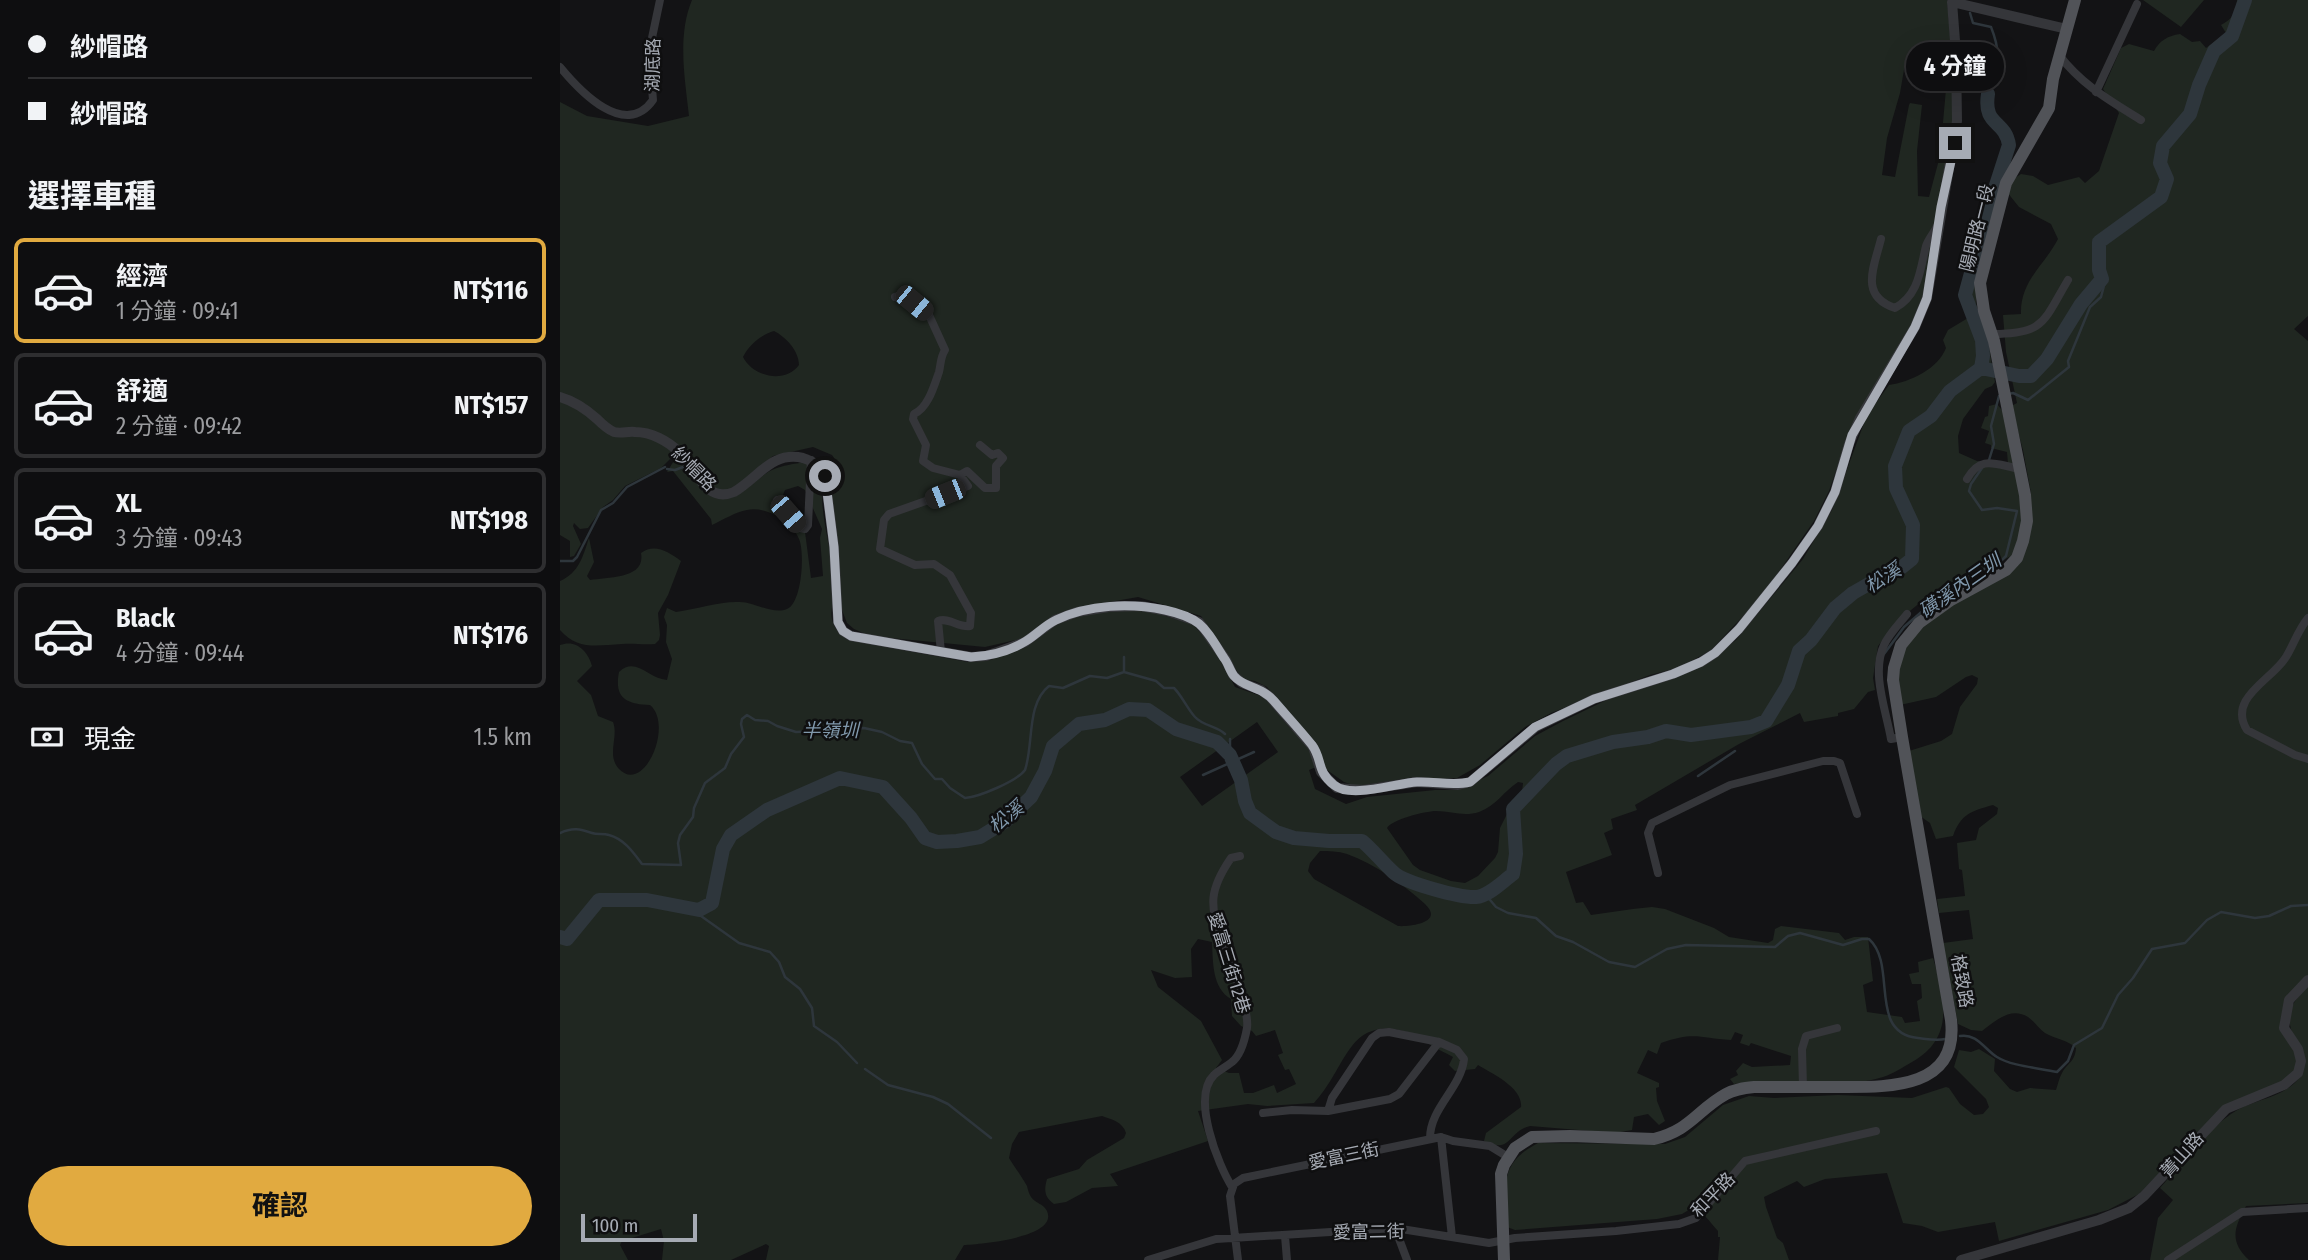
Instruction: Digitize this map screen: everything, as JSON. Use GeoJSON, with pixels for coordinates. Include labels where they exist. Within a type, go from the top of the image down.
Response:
{"type":"FeatureCollection","features":[{"type":"Feature","properties":{"kind":"main road","name":"陽明路一段"},"geometry":{"type":"LineString","coordinates":[[1993,338],[1984,311],[1980,283],[1982,268],[2006,183],[2049,108],[2053,79],[2075,0]]}},
{"type":"Feature","properties":{"kind":"main road","name":"格致路"},"geometry":{"type":"LineString","coordinates":[[1508,1157],[1523,1142],[1532,1138],[1570,1136],[1641,1140],[1666,1136],[1692,1122],[1714,1102],[1737,1089],[1878,1087],[1918,1080],[1942,1063],[1953,1037],[1951,1020],[1902,737],[1892,710],[1893,680],[1901,645],[1910,634],[1934,611],[2006,569],[2017,558],[2027,521],[2021,469],[1993,338]]}},
{"type":"Feature","properties":{"kind":"main road"},"geometry":{"type":"LineString","coordinates":[[1504,1260],[1500,1181],[1508,1157]]}},
{"type":"Feature","properties":{"kind":"street","name":"湖底路"},"geometry":{"type":"LineString","coordinates":[[560,67],[593,101],[608,112],[626,115],[641,111],[653,100],[649,52],[660,0]]}},
{"type":"Feature","properties":{"kind":"street"},"geometry":{"type":"LineString","coordinates":[[811,460],[825,476],[834,547],[838,622],[843,631],[851,636],[971,657],[986,656],[1025,642],[1055,620],[1077,612],[1141,606],[1167,611],[1199,622],[1226,660],[1233,675],[1242,684],[1261,690],[1270,697],[1314,747],[1321,772],[1337,788],[1363,790],[1417,782],[1458,785],[1470,782],[1535,727],[1594,699],[1673,674],[1715,653],[1739,629],[1792,563],[1818,526],[1835,492],[1856,426],[1915,327],[1927,298],[1957,121],[1952,1],[2067,29]]}},
{"type":"Feature","properties":{"kind":"street"},"geometry":{"type":"LineString","coordinates":[[2096,92],[2137,4]]}},
{"type":"Feature","properties":{"kind":"street"},"geometry":{"type":"LineString","coordinates":[[2059,55],[2069,69],[2096,92],[2141,120]]}},
{"type":"Feature","properties":{"kind":"street"},"geometry":{"type":"LineString","coordinates":[[1881,239],[1871,282],[1874,295],[1895,308],[1904,303],[1917,284],[1927,244],[1938,224]]}},
{"type":"Feature","properties":{"kind":"street"},"geometry":{"type":"LineString","coordinates":[[1993,338],[2019,334],[2037,327],[2047,319],[2068,280]]}},
{"type":"Feature","properties":{"kind":"street"},"geometry":{"type":"LineString","coordinates":[[895,297],[903,295],[929,315],[945,350],[940,357],[939,371],[922,411],[914,414],[913,419],[926,445],[922,461],[933,468],[960,475],[968,486],[889,514],[884,520],[880,549],[915,565],[934,564],[950,575],[971,613],[970,626],[937,621],[941,652]]}},
{"type":"Feature","properties":{"kind":"street","name":"紗帽路"},"geometry":{"type":"LineString","coordinates":[[560,397],[580,405],[613,432],[653,435],[666,442],[680,453],[699,479],[716,494],[734,492],[775,460],[791,455],[811,460]]}},
{"type":"Feature","properties":{"kind":"street"},"geometry":{"type":"LineString","coordinates":[[960,475],[967,471],[985,488],[996,488],[996,466],[1003,458],[999,453],[992,455],[980,444]]}},
{"type":"Feature","properties":{"kind":"street"},"geometry":{"type":"LineString","coordinates":[[777,500],[800,528],[805,529],[808,525],[811,460]]}},
{"type":"Feature","properties":{"kind":"street"},"geometry":{"type":"LineString","coordinates":[[1967,479],[1973,467],[1981,463],[2021,469]]}},
{"type":"Feature","properties":{"kind":"street"},"geometry":{"type":"LineString","coordinates":[[1892,710],[1880,678],[1879,659],[1884,643],[1907,614]]}},
{"type":"Feature","properties":{"kind":"street"},"geometry":{"type":"LineString","coordinates":[[2308,618],[2299,629],[2286,657],[2244,703],[2242,722],[2247,730],[2308,759]]}},
{"type":"Feature","properties":{"kind":"street"},"geometry":{"type":"LineString","coordinates":[[1658,873],[1648,833],[1652,823],[1730,785],[1823,761],[1834,761],[1840,763],[1857,814]]}},
{"type":"Feature","properties":{"kind":"street","name":"愛富三街12巷"},"geometry":{"type":"LineString","coordinates":[[1232,1187],[1205,1116],[1206,1088],[1212,1076],[1235,1060],[1248,1025],[1237,983],[1220,940],[1212,903],[1214,887],[1222,871],[1231,859],[1240,856]]}},
{"type":"Feature","properties":{"kind":"street","name":"菁山路"},"geometry":{"type":"LineString","coordinates":[[1961,1260],[2099,1220],[2129,1208],[2144,1196],[2226,1109],[2284,1085],[2298,1073],[2301,1061],[2298,1049],[2284,1028],[2290,1000],[2308,980]]}},
{"type":"Feature","properties":{"kind":"street"},"geometry":{"type":"LineString","coordinates":[[1802,1087],[1802,1049],[1807,1036],[1837,1028]]}},
{"type":"Feature","properties":{"kind":"street"},"geometry":{"type":"LineString","coordinates":[[1328,1111],[1332,1098],[1372,1038],[1379,1032],[1439,1042],[1457,1050],[1464,1059],[1463,1069],[1433,1119],[1430,1138]]}},
{"type":"Feature","properties":{"kind":"street"},"geometry":{"type":"LineString","coordinates":[[1264,1113],[1292,1110],[1328,1111],[1390,1099],[1399,1094],[1439,1042]]}},
{"type":"Feature","properties":{"kind":"street","name":"和平路"},"geometry":{"type":"LineString","coordinates":[[1502,1241],[1679,1224],[1696,1217],[1745,1161],[1876,1131]]}},
{"type":"Feature","properties":{"kind":"street"},"geometry":{"type":"LineString","coordinates":[[1441,1137],[1452,1237]]}},
{"type":"Feature","properties":{"kind":"street","name":"愛富三街"},"geometry":{"type":"LineString","coordinates":[[1232,1187],[1243,1178],[1430,1138],[1441,1137],[1490,1146],[1508,1157]]}},
{"type":"Feature","properties":{"kind":"street"},"geometry":{"type":"LineString","coordinates":[[1232,1187],[1230,1196],[1238,1260]]}},
{"type":"Feature","properties":{"kind":"street"},"geometry":{"type":"LineString","coordinates":[[2168,1260],[2242,1212],[2308,1208]]}},
{"type":"Feature","properties":{"kind":"street"},"geometry":{"type":"LineString","coordinates":[[1395,1227],[1407,1260]]}},
{"type":"Feature","properties":{"kind":"street","name":"愛富二街"},"geometry":{"type":"LineString","coordinates":[[1148,1260],[1216,1239],[1395,1227],[1489,1243],[1502,1241]]}},
{"type":"Feature","properties":{"kind":"street"},"geometry":{"type":"LineString","coordinates":[[1285,1236],[1287,1260]]}},
{"type":"Feature","properties":{"kind":"shaded area"},"geometry":{"type":"Polygon","coordinates":[[[692,0],[1947,0],[1955,122],[1926,297],[1898,350],[1851,427],[1829,491],[1814,521],[1762,596],[1711,650],[1681,667],[1650,675],[1551,713],[1525,727],[1480,765],[1457,778],[1416,777],[1356,786],[1344,782],[1327,770],[1315,746],[1267,687],[1242,679],[1201,616],[1138,597],[1081,607],[1024,638],[985,647],[870,636],[847,623],[842,610],[831,494],[832,477],[841,468],[832,455],[813,447],[773,456],[735,488],[728,491],[713,488],[673,442],[614,428],[560,394],[560,102],[587,116],[648,126],[689,116],[683,58],[687,14],[692,0]],[[1906,58],[1900,93],[1887,138],[1882,175],[1895,177],[1909,105],[1922,105],[1917,151],[1918,196],[1929,197],[1940,156],[1946,89],[1944,82],[1920,79],[1920,60],[1906,58]],[[774,331],[756,341],[743,357],[761,373],[770,376],[786,375],[799,365],[797,355],[791,345],[774,331]]]}},
{"type":"Feature","properties":{"kind":"shaded area"},"geometry":{"type":"Polygon","coordinates":[[[2143,0],[2204,0],[2181,27],[2143,0]]]}},
{"type":"Feature","properties":{"kind":"shaded area"},"geometry":{"type":"Polygon","coordinates":[[[2237,0],[2308,0],[2308,316],[2294,329],[2308,341],[2308,975],[2303,979],[2282,1023],[2297,1052],[2295,1071],[2282,1082],[2225,1106],[2139,1194],[2108,1210],[1999,1241],[1995,1222],[1938,1232],[1903,1223],[1887,1173],[1825,1179],[1804,1187],[1797,1181],[1764,1197],[1777,1238],[1783,1243],[1789,1260],[1718,1260],[1718,1231],[1703,1214],[1692,1208],[1682,1214],[1657,1219],[1515,1230],[1507,1227],[1505,1188],[1510,1168],[1516,1159],[1538,1143],[1665,1144],[1685,1137],[1723,1105],[1749,1096],[1912,1098],[1946,1087],[1960,1104],[1974,1115],[1983,1114],[1989,1107],[1986,1099],[1954,1067],[1959,1050],[1971,1052],[1979,1049],[1995,1059],[1994,1071],[2010,1089],[2017,1092],[2030,1088],[2056,1090],[2062,1073],[2074,1056],[2076,1048],[2073,1045],[2045,1033],[2022,1014],[2004,1016],[1982,1031],[1971,1030],[1958,1024],[1943,943],[1973,939],[1969,910],[1939,913],[1937,899],[1965,896],[1957,843],[1976,840],[1979,828],[1997,814],[1998,808],[1993,805],[1973,812],[1963,818],[1953,836],[1936,839],[1930,823],[1920,816],[1909,751],[1941,741],[1952,734],[1960,707],[1977,684],[1978,678],[1972,675],[1966,677],[1936,697],[1900,705],[1895,678],[1900,658],[1910,640],[1924,625],[1958,600],[2013,571],[2031,493],[2011,406],[2017,403],[2006,352],[2003,315],[2021,314],[2024,292],[2058,239],[2051,224],[2019,207],[2007,192],[2015,178],[2021,174],[2033,176],[2048,185],[2079,177],[2085,183],[2099,171],[2119,113],[2103,89],[2121,48],[2129,44],[2154,51],[2165,39],[2180,34],[2192,42],[2200,41],[2206,48],[2226,33],[2221,25],[2233,15],[2237,0]]]}},
{"type":"Feature","properties":{"kind":"shaded area"},"geometry":{"type":"Polygon","coordinates":[[[1976,282],[1976,303],[1988,342],[1995,382],[1985,389],[1963,419],[1958,436],[1959,453],[1977,461],[2008,464],[2007,452],[1991,448],[1991,445],[1985,443],[1989,431],[1981,428],[1988,416],[1989,406],[1997,404],[2005,414],[2013,448],[2024,527],[2015,554],[1922,601],[1899,620],[1878,646],[1873,678],[1875,690],[1868,692],[1854,709],[1838,713],[1838,716],[1804,722],[1800,713],[1739,744],[1635,805],[1637,810],[1611,819],[1613,829],[1604,833],[1612,855],[1566,872],[1576,903],[1583,902],[1591,915],[1652,907],[1665,909],[1714,928],[1729,937],[1768,943],[1773,940],[1775,929],[1781,926],[1839,933],[1845,940],[1868,937],[1873,981],[1863,985],[1867,1012],[1902,1017],[1905,1023],[1920,1021],[1917,1001],[1922,998],[1921,984],[1912,984],[1909,974],[1919,972],[1918,962],[1933,958],[1943,1003],[1941,1029],[1926,1052],[1912,1062],[1887,1076],[1865,1081],[1828,1084],[1734,1084],[1730,1079],[1738,1075],[1736,1071],[1743,1063],[1752,1067],[1790,1065],[1791,1056],[1751,1043],[1749,1046],[1740,1043],[1743,1035],[1735,1032],[1731,1040],[1682,1037],[1661,1043],[1657,1054],[1648,1050],[1637,1073],[1659,1083],[1656,1088],[1657,1101],[1665,1121],[1659,1125],[1648,1114],[1634,1117],[1632,1130],[1615,1133],[1530,1126],[1517,1132],[1505,1144],[1493,1145],[1484,1141],[1486,1133],[1521,1107],[1512,1088],[1478,1065],[1475,1069],[1455,1071],[1449,1065],[1453,1057],[1419,1036],[1394,1029],[1376,1030],[1363,1035],[1353,1045],[1314,1103],[1267,1106],[1248,1104],[1198,1111],[1208,1141],[1110,1174],[1118,1186],[1092,1188],[1066,1202],[1054,1204],[1048,1199],[1045,1190],[1047,1179],[1079,1169],[1087,1160],[1124,1138],[1126,1133],[1122,1126],[1102,1116],[1019,1132],[1012,1144],[1009,1158],[1031,1197],[1046,1209],[1047,1220],[1041,1228],[1016,1238],[964,1245],[955,1260],[766,1260],[769,1246],[766,1244],[731,1260],[662,1260],[664,1241],[661,1229],[622,1241],[620,1245],[628,1260],[560,1260],[560,645],[576,645],[588,656],[592,666],[577,681],[591,695],[598,716],[613,722],[615,764],[628,775],[638,773],[653,754],[659,727],[657,715],[650,705],[628,701],[620,694],[619,672],[631,666],[637,667],[667,680],[672,659],[666,642],[667,625],[664,617],[667,608],[676,612],[740,602],[770,609],[787,609],[796,597],[801,577],[801,545],[791,526],[778,516],[754,509],[738,512],[712,525],[711,519],[673,471],[667,472],[678,454],[709,493],[718,498],[734,496],[772,470],[789,465],[805,462],[824,474],[822,503],[834,577],[833,623],[848,640],[968,662],[991,660],[1073,616],[1110,611],[1150,611],[1194,625],[1216,651],[1235,687],[1264,697],[1311,749],[1316,767],[1309,770],[1315,789],[1346,804],[1367,797],[1458,790],[1488,776],[1535,736],[1621,693],[1717,655],[1736,640],[1803,559],[1832,510],[1867,415],[1889,385],[1914,378],[1937,362],[1946,348],[1943,340],[1948,330],[1968,318],[1963,303],[1976,282]],[[798,486],[785,490],[783,495],[805,532],[811,578],[823,576],[820,538],[822,529],[805,490],[798,486]],[[1257,722],[1180,777],[1202,806],[1278,752],[1257,722]],[[1518,782],[1479,812],[1424,813],[1401,819],[1387,828],[1413,865],[1420,870],[1465,883],[1478,876],[1498,852],[1500,828],[1522,792],[1523,783],[1518,782]],[[1320,851],[1310,863],[1308,871],[1314,879],[1398,926],[1410,926],[1428,920],[1431,916],[1425,904],[1398,882],[1368,863],[1347,854],[1320,851]],[[1198,939],[1191,949],[1192,977],[1175,978],[1151,970],[1158,987],[1201,1021],[1222,1060],[1216,1068],[1229,1073],[1239,1073],[1244,1093],[1253,1093],[1274,1085],[1277,1093],[1296,1084],[1278,1055],[1270,1058],[1283,1053],[1275,1030],[1256,1036],[1232,1016],[1231,999],[1220,988],[1215,974],[1212,942],[1198,939]]]}},
{"type":"Feature","properties":{"kind":"shaded area"},"geometry":{"type":"Polygon","coordinates":[[[560,400],[574,406],[602,428],[658,440],[675,454],[661,468],[625,486],[603,507],[588,528],[580,529],[574,523],[581,544],[574,556],[570,557],[570,541],[560,535],[560,400]]]}},
{"type":"Feature","properties":{"kind":"shaded area"},"geometry":{"type":"Polygon","coordinates":[[[589,538],[594,562],[587,576],[590,580],[632,572],[638,568],[641,553],[646,550],[666,552],[681,561],[658,613],[660,635],[655,644],[581,644],[560,630],[560,581],[576,569],[589,538]]]}},
{"type":"Feature","properties":{"kind":"shaded area"},"geometry":{"type":"Polygon","coordinates":[[[2308,986],[2308,1203],[2246,1206],[2235,1234],[2238,1247],[2249,1260],[2150,1260],[2158,1218],[2173,1200],[2160,1188],[2212,1130],[2231,1114],[2286,1090],[2301,1076],[2302,1059],[2291,1029],[2290,1013],[2308,986]]]}},
{"type":"Feature","properties":{"kind":"waterway"},"geometry":{"type":"LineString","coordinates":[[1981,368],[2031,376],[2047,359],[2081,304],[2102,279],[2099,270],[2099,242],[2161,197],[2167,179],[2160,163],[2163,146],[2190,114],[2214,51],[2232,36],[2245,0]]}},
{"type":"Feature","properties":{"kind":"waterway","name":"松溪"},"geometry":{"type":"LineString","coordinates":[[1970,13],[1973,23],[1991,27],[1996,44],[1997,61],[1988,94]]}},
{"type":"Feature","properties":{"kind":"waterway","name":"松溪"},"geometry":{"type":"LineString","coordinates":[[560,937],[567,939],[599,900],[647,900],[699,910],[712,903],[723,849],[731,835],[767,810],[840,778],[883,787],[925,838],[937,842],[980,837],[1006,821],[1031,797],[1045,771],[1053,746],[1079,724],[1105,720],[1129,709],[1148,710],[1176,729],[1217,742],[1230,755],[1241,780],[1250,813],[1276,832],[1294,838],[1362,841],[1393,872],[1408,881],[1469,897],[1481,896],[1491,891],[1513,874],[1516,854],[1513,809],[1556,764],[1567,756],[1613,742],[1648,737],[1666,731],[1691,735],[1751,727],[1766,721],[1788,685],[1799,651],[1811,640],[1835,608],[1853,593],[1897,571],[1912,559],[1913,525],[1896,488],[1895,466],[1909,431],[1931,416],[1950,391],[1981,368],[1983,356],[1982,340],[1965,295],[2009,145],[2007,137],[1991,118],[1987,105],[1988,94]]}},
{"type":"Feature","properties":{"kind":"waterway","name":"磺溪內三圳"},"geometry":{"type":"LineString","coordinates":[[2009,394],[2013,393],[2028,400],[2069,367],[2068,361],[2090,307],[2101,297],[2105,282],[2102,279]]}},
{"type":"Feature","properties":{"kind":"waterway","name":"磺溪內三圳"},"geometry":{"type":"LineString","coordinates":[[1989,460],[1994,444],[1991,426],[1999,396]]}},
{"type":"Feature","properties":{"kind":"waterway"},"geometry":{"type":"LineString","coordinates":[[560,561],[573,561],[577,557],[601,510],[613,503],[627,487],[665,467]]}},
{"type":"Feature","properties":{"kind":"waterway"},"geometry":{"type":"LineString","coordinates":[[667,469],[683,467]]}},
{"type":"Feature","properties":{"kind":"waterway","name":"磺溪內三圳"},"geometry":{"type":"LineString","coordinates":[[1884,654],[1904,627],[1933,602],[2006,556],[2017,511],[1997,508],[1982,510],[1969,491],[1982,468]]}},
{"type":"Feature","properties":{"kind":"waterway"},"geometry":{"type":"LineString","coordinates":[[1124,657],[1124,671]]}},
{"type":"Feature","properties":{"kind":"waterway","name":"半嶺圳"},"geometry":{"type":"LineString","coordinates":[[560,833],[576,829],[609,835],[624,843],[642,864],[681,865],[678,843],[680,835],[693,817],[705,783],[725,768],[731,754],[744,737],[741,724],[747,715],[755,720],[768,721],[796,732],[864,728],[912,743],[922,764],[935,779],[942,779],[965,798],[997,788],[1025,770],[1037,703],[1049,686],[1063,688],[1090,676],[1107,678],[1124,672],[1156,681],[1164,688],[1174,688],[1198,720],[1225,734]]}},
{"type":"Feature","properties":{"kind":"waterway","name":"半嶺圳"},"geometry":{"type":"LineString","coordinates":[[1230,739],[1230,755]]}},
{"type":"Feature","properties":{"kind":"waterway"},"geometry":{"type":"LineString","coordinates":[[1698,776],[1735,751]]}},
{"type":"Feature","properties":{"kind":"waterway"},"geometry":{"type":"LineString","coordinates":[[1203,775],[1254,752]]}},
{"type":"Feature","properties":{"kind":"waterway","name":"松溪"},"geometry":{"type":"LineString","coordinates":[[1485,894],[1496,907],[1508,913],[1536,918],[1556,936],[1573,942],[1609,962],[1635,967],[1667,949],[1686,945],[1775,947],[1788,936],[1800,933],[1843,945],[1869,939],[1882,965],[1885,996],[1893,1024],[1902,1033],[1918,1038],[1945,1039]]}},
{"type":"Feature","properties":{"kind":"waterway","name":"松溪"},"geometry":{"type":"LineString","coordinates":[[1960,1036],[1976,1039],[2003,1060],[2057,1072],[2068,1061],[2074,1045],[2102,1028],[2118,995],[2152,949],[2185,943],[2207,920],[2221,912],[2255,918],[2269,916],[2291,906],[2308,905]]}},
{"type":"Feature","properties":{"kind":"waterway"},"geometry":{"type":"LineString","coordinates":[[699,910],[701,916],[739,943],[770,952],[779,962],[785,977],[800,989],[812,1008],[814,1026],[837,1042],[857,1063]]}},
{"type":"Feature","properties":{"kind":"waterway"},"geometry":{"type":"LineString","coordinates":[[865,1069],[888,1085],[933,1097],[948,1104],[991,1138]]}},
{"type":"Feature","properties":{"kind":"route"},"geometry":{"type":"LineString","coordinates":[[825,476],[837,578],[838,622],[843,631],[851,636],[971,657],[986,656],[1025,642],[1055,620],[1077,612],[1141,606],[1167,611],[1199,622],[1226,660],[1233,675],[1242,684],[1261,690],[1270,697],[1314,747],[1321,772],[1337,788],[1363,790],[1417,782],[1458,785],[1470,782],[1535,727],[1594,699],[1673,674],[1715,653],[1739,629],[1792,563],[1818,526],[1835,492],[1852,435],[1860,418],[1915,327],[1927,298],[1941,207],[1955,143]]}}]}
